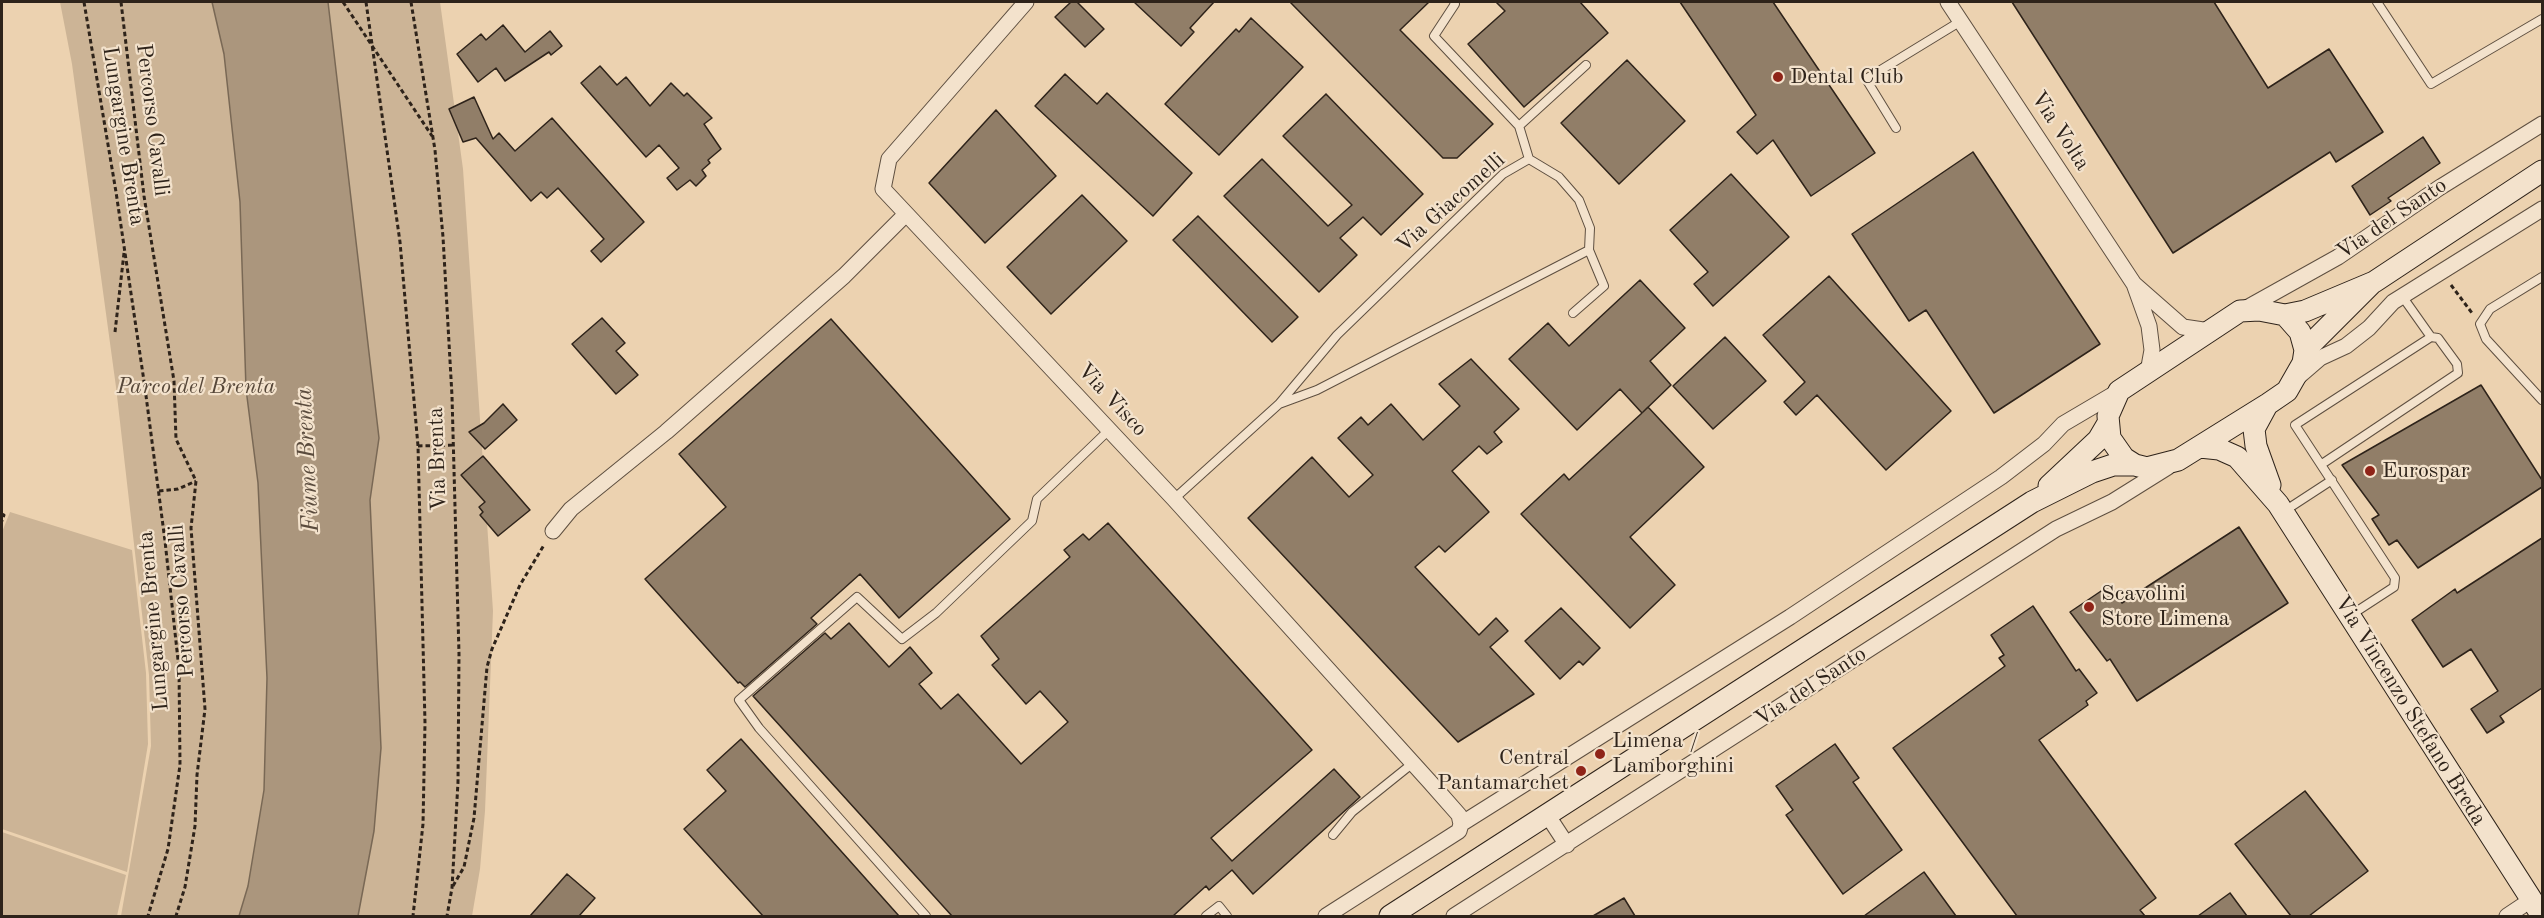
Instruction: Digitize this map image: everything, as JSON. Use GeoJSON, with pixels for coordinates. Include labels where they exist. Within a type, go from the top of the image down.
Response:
{"type":"FeatureCollection","features":[{"type":"Feature","properties":{"kind":"street","name":"Via Visco"},"geometry":{"type":"LineString","coordinates":[[1026,2],[890,159],[883,189],[1174,499],[1459,815],[1461,824]]}},
{"type":"Feature","properties":{"kind":"street","name":"Via Volta"},"geometry":{"type":"LineString","coordinates":[[1948,2],[2134,284]]}},
{"type":"Feature","properties":{"kind":"street","name":"Via del Santo"},"geometry":{"type":"LineString","coordinates":[[2119,391],[2240,311],[2338,257],[2439,188],[2542,124]]}},
{"type":"Feature","properties":{"kind":"street"},"geometry":{"type":"LineString","coordinates":[[2374,282],[2542,171]]}},
{"type":"Feature","properties":{"kind":"street","name":"Via del Santo"},"geometry":{"type":"LineString","coordinates":[[1454,916],[2056,529],[2087,515],[2268,404],[2287,391],[2296,379],[2320,358],[2354,340],[2402,296],[2542,209]]}},
{"type":"Feature","properties":{"kind":"street"},"geometry":{"type":"LineString","coordinates":[[553,531],[571,509],[666,432],[844,276],[906,214]]}},
{"type":"Feature","properties":{"kind":"street","name":"Via del Santo"},"geometry":{"type":"LineString","coordinates":[[2240,311],[2259,309],[2285,315],[2305,311],[2374,282]]}},
{"type":"Feature","properties":{"kind":"street","name":"Via del Santo"},"geometry":{"type":"LineString","coordinates":[[2296,379],[2303,363],[2305,350],[2374,282]]}},
{"type":"Feature","properties":{"kind":"street"},"geometry":{"type":"LineString","coordinates":[[2134,284],[2183,327],[2210,331]]}},
{"type":"Feature","properties":{"kind":"street"},"geometry":{"type":"LineString","coordinates":[[2134,284],[2149,326],[2152,350],[2148,372]]}},
{"type":"Feature","properties":{"kind":"street"},"geometry":{"type":"LineString","coordinates":[[2285,315],[2300,332],[2305,350]]}},
{"type":"Feature","properties":{"kind":"street"},"geometry":{"type":"LineString","coordinates":[[2119,391],[2111,404],[2108,423],[2110,438],[2124,458],[2135,465]]}},
{"type":"Feature","properties":{"kind":"street"},"geometry":{"type":"LineString","coordinates":[[1326,916],[1459,831],[1461,824],[1790,617],[2001,477],[2044,444],[2063,424],[2119,391]]}},
{"type":"Feature","properties":{"kind":"street","name":"Via Vincenzo Stefano Breda"},"geometry":{"type":"LineString","coordinates":[[2268,404],[2254,429],[2256,446],[2281,508]]}},
{"type":"Feature","properties":{"kind":"street"},"geometry":{"type":"LineString","coordinates":[[1390,916],[2032,502],[2098,440],[2108,423]]}},
{"type":"Feature","properties":{"kind":"street","name":"Via Vincenzo Stefano Breda"},"geometry":{"type":"LineString","coordinates":[[2200,447],[2219,449],[2237,457],[2281,508],[2536,908]]}},
{"type":"Feature","properties":{"kind":"street","name":"Via del Santo"},"geometry":{"type":"LineString","coordinates":[[2032,502],[2092,472],[2113,465],[2157,467],[2178,460]]}},
{"type":"Feature","properties":{"kind":"street"},"geometry":{"type":"LineString","coordinates":[[1548,816],[1567,845]]}},
{"type":"Feature","properties":{"kind":"street"},"geometry":{"type":"LineString","coordinates":[[2507,916],[2536,908]]}},
{"type":"Feature","properties":{"kind":"lane"},"geometry":{"type":"LineString","coordinates":[[1454,2],[1455,4],[1434,36],[1519,126],[1529,159]]}},
{"type":"Feature","properties":{"kind":"lane"},"geometry":{"type":"LineString","coordinates":[[2376,2],[2431,84],[2542,19]]}},
{"type":"Feature","properties":{"kind":"lane"},"geometry":{"type":"LineString","coordinates":[[1896,128],[1866,79],[1961,21]]}},
{"type":"Feature","properties":{"kind":"lane"},"geometry":{"type":"LineString","coordinates":[[1519,126],[1586,65]]}},
{"type":"Feature","properties":{"kind":"lane","name":"Via Giacomelli"},"geometry":{"type":"LineString","coordinates":[[1174,499],[1279,404],[1337,335],[1503,174],[1529,159],[1559,177],[1579,200],[1590,228],[1590,250],[1317,390],[1279,404]]}},
{"type":"Feature","properties":{"kind":"lane"},"geometry":{"type":"LineString","coordinates":[[1573,313],[1604,286],[1590,250]]}},
{"type":"Feature","properties":{"kind":"lane"},"geometry":{"type":"LineString","coordinates":[[2542,277],[2490,309],[2480,324],[2486,339],[2542,399]]}},
{"type":"Feature","properties":{"kind":"lane"},"geometry":{"type":"LineString","coordinates":[[2402,296],[2431,337]]}},
{"type":"Feature","properties":{"kind":"lane"},"geometry":{"type":"LineString","coordinates":[[2322,464],[2458,373],[2457,364],[2438,338],[2431,337],[2295,425],[2395,578],[2394,587],[2350,616]]}},
{"type":"Feature","properties":{"kind":"lane"},"geometry":{"type":"LineString","coordinates":[[926,916],[759,728],[739,700],[857,597],[902,639],[936,613],[1032,522],[1037,499],[1109,430]]}},
{"type":"Feature","properties":{"kind":"lane"},"geometry":{"type":"LineString","coordinates":[[2281,508],[2332,480]]}},
{"type":"Feature","properties":{"kind":"lane"},"geometry":{"type":"LineString","coordinates":[[1333,835],[1352,812],[1413,763]]}},
{"type":"Feature","properties":{"kind":"lane"},"geometry":{"type":"LineString","coordinates":[[1206,916],[1219,906],[1227,916]]}},
{"type":"Feature","properties":{"kind":"path","name":"Lungargine Brenta"},"geometry":{"type":"LineString","coordinates":[[84,2],[125,249],[159,491],[179,669],[180,765],[168,849],[148,916]]}},
{"type":"Feature","properties":{"kind":"path","name":"Percorso Cavalli"},"geometry":{"type":"LineString","coordinates":[[121,2],[144,196],[174,381],[176,439],[196,481],[191,528],[205,709],[197,775],[195,826],[185,887],[176,916]]}},
{"type":"Feature","properties":{"kind":"path"},"geometry":{"type":"LineString","coordinates":[[343,2],[433,138]]}},
{"type":"Feature","properties":{"kind":"path"},"geometry":{"type":"LineString","coordinates":[[366,2],[400,242],[418,446],[425,723],[423,824],[413,916]]}},
{"type":"Feature","properties":{"kind":"path","name":"Via Brenta"},"geometry":{"type":"LineString","coordinates":[[411,2],[433,138],[443,237],[453,445],[459,665],[458,783],[452,888],[447,916]]}},
{"type":"Feature","properties":{"kind":"path"},"geometry":{"type":"LineString","coordinates":[[115,332],[125,249]]}},
{"type":"Feature","properties":{"kind":"path"},"geometry":{"type":"LineString","coordinates":[[2443,271],[2480,324]]}},
{"type":"Feature","properties":{"kind":"path"},"geometry":{"type":"LineString","coordinates":[[418,446],[453,445]]}},
{"type":"Feature","properties":{"kind":"path"},"geometry":{"type":"LineString","coordinates":[[159,491],[178,489],[196,481]]}},
{"type":"Feature","properties":{"kind":"path"},"geometry":{"type":"LineString","coordinates":[[2,514],[4,515],[2,521]]}},
{"type":"Feature","properties":{"kind":"path"},"geometry":{"type":"LineString","coordinates":[[452,888],[464,867],[474,818],[487,667],[520,585],[553,531]]}},
{"type":"Feature","properties":{"kind":"green space","name":"Parco del Brenta"},"geometry":{"type":"Polygon","coordinates":[[[60,2],[212,2],[224,54],[240,202],[246,389],[258,483],[267,678],[264,790],[248,886],[239,916],[121,916],[151,746],[149,675],[116,387],[72,64],[60,2]]]}},
{"type":"Feature","properties":{"kind":"green space"},"geometry":{"type":"Polygon","coordinates":[[[328,2],[440,2],[463,169],[493,611],[485,811],[480,869],[472,916],[358,916],[374,831],[381,748],[370,500],[379,438],[328,2]]]}},
{"type":"Feature","properties":{"kind":"green space"},"geometry":{"type":"Polygon","coordinates":[[[10,512],[132,550],[146,673],[148,744],[127,872],[2,829],[2,532],[10,512]]]}},
{"type":"Feature","properties":{"kind":"green space"},"geometry":{"type":"Polygon","coordinates":[[[2,832],[126,875],[117,916],[2,916],[2,832]]]}},
{"type":"Feature","properties":{"kind":"water","name":"Fiume Brenta"},"geometry":{"type":"Polygon","coordinates":[[[212,2],[328,2],[379,438],[370,500],[381,748],[374,831],[358,916],[239,916],[248,886],[264,790],[267,678],[258,483],[246,389],[240,202],[224,54],[212,2]]]}},
{"type":"Feature","properties":{"kind":"building"},"geometry":{"type":"Polygon","coordinates":[[[1071,2],[1077,2],[1104,29],[1085,47],[1055,17],[1071,2]]]}},
{"type":"Feature","properties":{"kind":"building"},"geometry":{"type":"Polygon","coordinates":[[[1134,2],[1214,2],[1190,28],[1194,32],[1181,46],[1134,2]]]}},
{"type":"Feature","properties":{"kind":"building"},"geometry":{"type":"Polygon","coordinates":[[[1290,2],[1429,2],[1400,30],[1493,124],[1457,158],[1443,158],[1290,2]]]}},
{"type":"Feature","properties":{"kind":"building"},"geometry":{"type":"Polygon","coordinates":[[[1496,2],[1580,2],[1608,33],[1524,107],[1468,44],[1505,11],[1496,2]]]}},
{"type":"Feature","properties":{"kind":"building","name":"Dental Club"},"geometry":{"type":"Polygon","coordinates":[[[1680,2],[1773,2],[1875,153],[1811,196],[1773,140],[1757,154],[1737,132],[1756,115],[1680,2]]]}},
{"type":"Feature","properties":{"kind":"building"},"geometry":{"type":"Polygon","coordinates":[[[2012,2],[2214,2],[2268,88],[2329,49],[2383,132],[2336,162],[2330,152],[2173,253],[2012,2]]]}},
{"type":"Feature","properties":{"kind":"building"},"geometry":{"type":"Polygon","coordinates":[[[1251,18],[1303,67],[1219,155],[1165,104],[1236,29],[1239,32],[1251,18]]]}},
{"type":"Feature","properties":{"kind":"building"},"geometry":{"type":"Polygon","coordinates":[[[503,25],[525,52],[550,31],[562,46],[551,55],[549,52],[505,81],[496,68],[478,82],[457,54],[481,34],[486,40],[503,25]]]}},
{"type":"Feature","properties":{"kind":"building"},"geometry":{"type":"Polygon","coordinates":[[[1627,60],[1685,121],[1619,184],[1561,123],[1627,60]]]}},
{"type":"Feature","properties":{"kind":"building"},"geometry":{"type":"Polygon","coordinates":[[[600,66],[617,85],[626,77],[650,106],[671,83],[684,96],[687,93],[712,118],[704,124],[721,149],[708,160],[710,163],[702,170],[706,176],[696,186],[690,180],[677,190],[667,178],[679,168],[659,145],[646,157],[581,83],[600,66]]]}},
{"type":"Feature","properties":{"kind":"building"},"geometry":{"type":"Polygon","coordinates":[[[1065,74],[1097,104],[1107,93],[1192,173],[1153,216],[1035,106],[1065,74]]]}},
{"type":"Feature","properties":{"kind":"building"},"geometry":{"type":"Polygon","coordinates":[[[1326,94],[1423,194],[1381,235],[1363,217],[1340,238],[1357,255],[1319,292],[1224,196],[1262,159],[1328,226],[1352,205],[1283,136],[1326,94]]]}},
{"type":"Feature","properties":{"kind":"building"},"geometry":{"type":"Polygon","coordinates":[[[474,97],[493,139],[499,133],[515,151],[552,118],[644,222],[601,262],[591,251],[604,239],[558,188],[547,198],[541,192],[531,201],[476,138],[463,142],[449,109],[474,97]]]}},
{"type":"Feature","properties":{"kind":"building"},"geometry":{"type":"Polygon","coordinates":[[[996,110],[1056,176],[985,243],[929,183],[996,110]]]}},
{"type":"Feature","properties":{"kind":"building"},"geometry":{"type":"Polygon","coordinates":[[[2423,137],[2440,163],[2388,198],[2391,201],[2370,215],[2352,186],[2423,137]]]}},
{"type":"Feature","properties":{"kind":"building"},"geometry":{"type":"Polygon","coordinates":[[[1973,152],[2100,344],[1994,413],[1926,310],[1909,321],[1852,234],[1973,152]]]}},
{"type":"Feature","properties":{"kind":"building"},"geometry":{"type":"Polygon","coordinates":[[[1731,174],[1789,237],[1713,306],[1694,284],[1708,272],[1670,230],[1731,174]]]}},
{"type":"Feature","properties":{"kind":"building"},"geometry":{"type":"Polygon","coordinates":[[[1082,195],[1127,241],[1051,314],[1007,267],[1082,195]]]}},
{"type":"Feature","properties":{"kind":"building"},"geometry":{"type":"Polygon","coordinates":[[[1198,216],[1298,317],[1272,342],[1173,240],[1198,216]]]}},
{"type":"Feature","properties":{"kind":"building"},"geometry":{"type":"Polygon","coordinates":[[[1829,276],[1951,411],[1886,470],[1817,395],[1796,415],[1784,402],[1805,382],[1763,335],[1829,276]]]}},
{"type":"Feature","properties":{"kind":"building"},"geometry":{"type":"Polygon","coordinates":[[[1640,280],[1685,328],[1650,361],[1671,385],[1648,407],[1704,467],[1630,537],[1675,585],[1630,628],[1521,514],[1564,474],[1569,480],[1642,413],[1620,389],[1577,430],[1509,359],[1548,323],[1569,346],[1640,280]]]}},
{"type":"Feature","properties":{"kind":"building"},"geometry":{"type":"Polygon","coordinates":[[[602,318],[625,343],[616,351],[638,375],[616,394],[572,344],[602,318]]]}},
{"type":"Feature","properties":{"kind":"building"},"geometry":{"type":"Polygon","coordinates":[[[831,319],[1010,519],[899,618],[860,574],[811,618],[817,624],[745,687],[740,682],[738,683],[645,579],[726,507],[679,454],[831,319]]]}},
{"type":"Feature","properties":{"kind":"building"},"geometry":{"type":"Polygon","coordinates":[[[1725,337],[1766,381],[1713,429],[1673,386],[1725,337]]]}},
{"type":"Feature","properties":{"kind":"building"},"geometry":{"type":"Polygon","coordinates":[[[1471,359],[1519,409],[1494,432],[1502,442],[1487,454],[1479,446],[1452,471],[1489,512],[1445,552],[1439,546],[1415,567],[1479,635],[1496,618],[1508,631],[1490,647],[1534,694],[1458,742],[1248,518],[1312,457],[1349,497],[1373,475],[1338,438],[1361,417],[1368,425],[1391,404],[1423,440],[1460,406],[1439,384],[1471,359]]]}},
{"type":"Feature","properties":{"kind":"building"},"geometry":{"type":"Polygon","coordinates":[[[2481,385],[2542,480],[2542,487],[2418,568],[2397,540],[2389,545],[2372,519],[2379,515],[2342,465],[2481,385]]]}},
{"type":"Feature","properties":{"kind":"building"},"geometry":{"type":"Polygon","coordinates":[[[503,404],[517,420],[485,449],[469,432],[484,423],[503,404]]]}},
{"type":"Feature","properties":{"kind":"building"},"geometry":{"type":"Polygon","coordinates":[[[483,456],[530,510],[498,536],[480,515],[483,512],[479,507],[485,502],[461,475],[483,456]]]}},
{"type":"Feature","properties":{"kind":"building"},"geometry":{"type":"Polygon","coordinates":[[[1108,523],[1312,750],[1211,838],[1232,861],[1334,769],[1360,797],[1253,894],[1232,870],[1209,890],[1206,886],[1173,916],[952,916],[753,696],[825,633],[831,639],[849,623],[889,667],[910,647],[932,673],[919,684],[941,709],[958,694],[1021,764],[1068,722],[1040,691],[1026,704],[992,665],[999,659],[981,636],[1070,557],[1064,550],[1083,534],[1089,540],[1108,523]]]}},
{"type":"Feature","properties":{"kind":"building"},"geometry":{"type":"Polygon","coordinates":[[[2239,527],[2288,603],[2137,701],[2110,659],[2107,661],[2070,612],[2110,585],[2122,603],[2239,527]]]}},
{"type":"Feature","properties":{"kind":"building"},"geometry":{"type":"Polygon","coordinates":[[[2542,538],[2542,688],[2500,716],[2504,722],[2487,733],[2471,709],[2498,691],[2471,649],[2443,667],[2412,620],[2455,589],[2457,593],[2542,538]]]}},
{"type":"Feature","properties":{"kind":"building"},"geometry":{"type":"Polygon","coordinates":[[[2033,606],[2076,671],[2079,669],[2097,693],[2086,701],[2088,705],[2039,740],[2156,898],[2140,910],[2145,916],[2017,916],[1893,748],[2005,666],[1999,658],[2004,655],[1991,635],[2033,606]]]}},
{"type":"Feature","properties":{"kind":"building"},"geometry":{"type":"Polygon","coordinates":[[[1561,608],[1600,648],[1583,665],[1579,661],[1560,679],[1525,641],[1561,608]]]}},
{"type":"Feature","properties":{"kind":"building"},"geometry":{"type":"Polygon","coordinates":[[[741,739],[899,916],[763,916],[684,829],[726,791],[707,770],[741,739]]]}},
{"type":"Feature","properties":{"kind":"building"},"geometry":{"type":"Polygon","coordinates":[[[1835,744],[1859,778],[1853,782],[1902,850],[1843,894],[1786,815],[1793,810],[1776,786],[1835,744]]]}},
{"type":"Feature","properties":{"kind":"building"},"geometry":{"type":"Polygon","coordinates":[[[2305,791],[2368,871],[2309,916],[2291,916],[2235,844],[2305,791]]]}},
{"type":"Feature","properties":{"kind":"building"},"geometry":{"type":"Polygon","coordinates":[[[1924,872],[1956,916],[1864,916],[1924,872]]]}},
{"type":"Feature","properties":{"kind":"building"},"geometry":{"type":"Polygon","coordinates":[[[567,874],[595,898],[579,916],[530,916],[567,874]]]}},
{"type":"Feature","properties":{"kind":"building"},"geometry":{"type":"Polygon","coordinates":[[[2230,893],[2247,916],[2198,916],[2230,893]]]}},
{"type":"Feature","properties":{"kind":"building"},"geometry":{"type":"Polygon","coordinates":[[[1624,898],[1635,916],[1593,916],[1624,898]]]}},
{"type":"Feature","properties":{"kind":"place","name":"Dental Club"},"geometry":{"type":"Point","coordinates":[1778,77]}},
{"type":"Feature","properties":{"kind":"place","name":"Eurospar"},"geometry":{"type":"Point","coordinates":[2370,471]}},
{"type":"Feature","properties":{"kind":"place","name":"Scavolini Store Limena"},"geometry":{"type":"Point","coordinates":[2089,607]}},
{"type":"Feature","properties":{"kind":"place","name":"Limena / Lamborghini"},"geometry":{"type":"Point","coordinates":[1600,754]}},
{"type":"Feature","properties":{"kind":"place","name":"Central Pantamarchet"},"geometry":{"type":"Point","coordinates":[1581,771]}}]}
